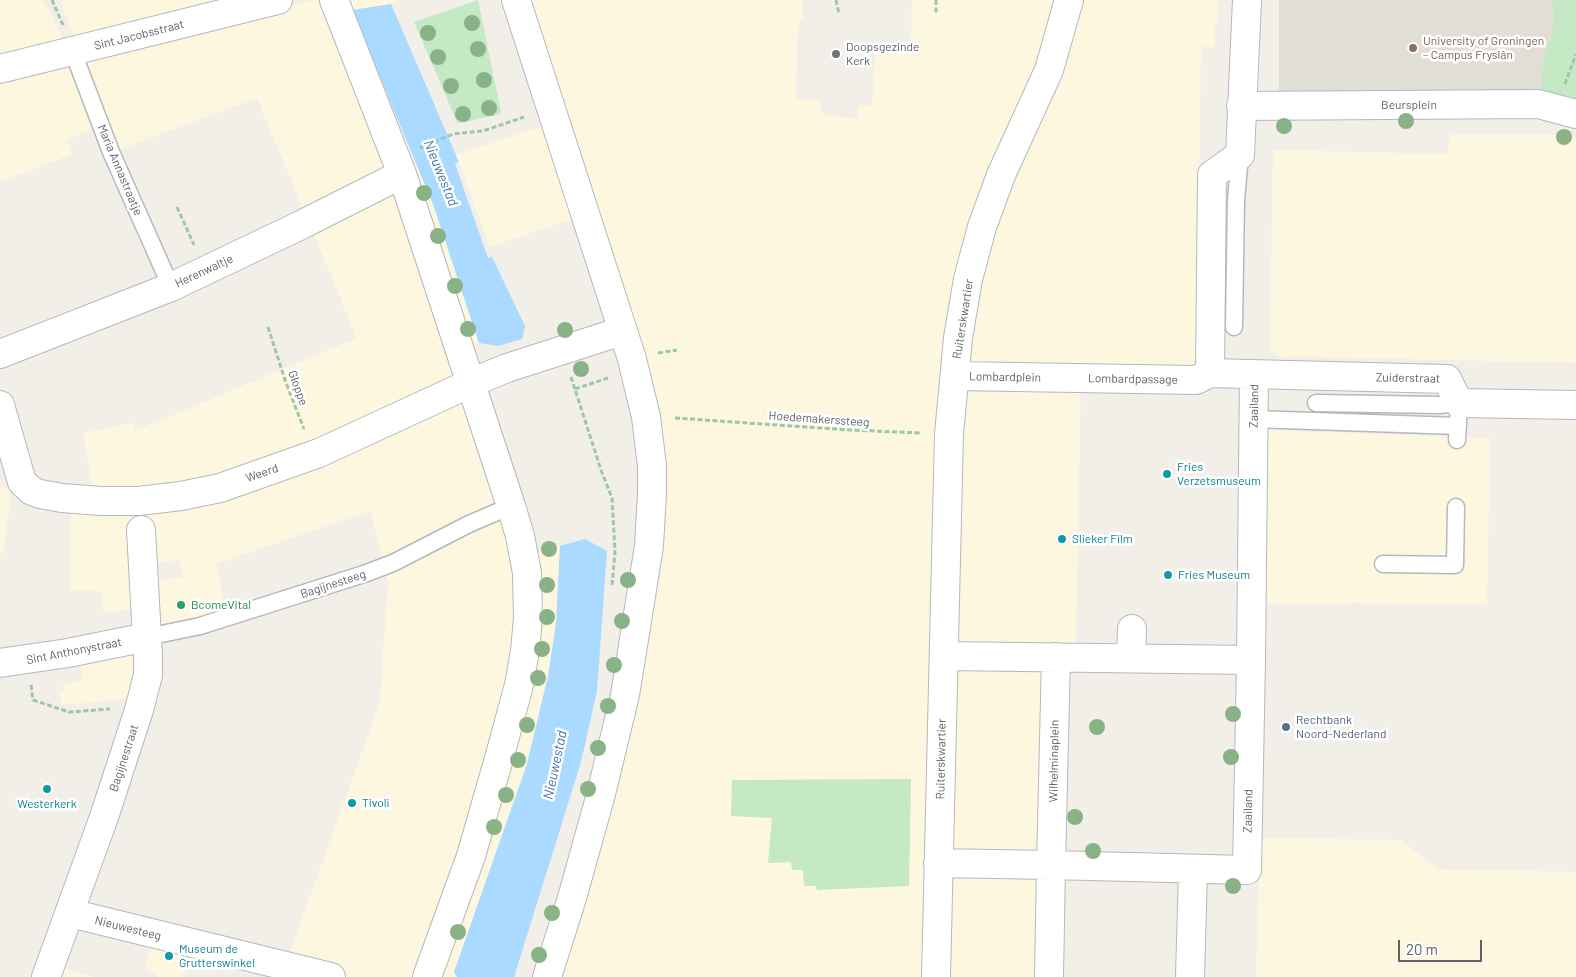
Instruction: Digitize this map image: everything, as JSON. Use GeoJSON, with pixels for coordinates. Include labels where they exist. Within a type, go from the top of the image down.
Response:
{"type":"FeatureCollection","features":[{"type":"Feature","properties":{"kind":"street","name":"Sint Jacobsstraat"},"geometry":{"type":"LineString","coordinates":[[0,69],[278,0]]}},
{"type":"Feature","properties":{"kind":"street"},"geometry":{"type":"LineString","coordinates":[[516,0],[618,333],[640,388],[650,440],[652,466],[649,546],[625,695],[601,794],[572,898],[547,977]]}},
{"type":"Feature","properties":{"kind":"street","name":"Ruiterskwartier"},"geometry":{"type":"LineString","coordinates":[[936,977],[950,434],[958,338],[968,279],[982,227],[1001,175],[1049,70],[1069,0]]}},
{"type":"Feature","properties":{"kind":"street"},"geometry":{"type":"LineString","coordinates":[[1210,373],[1212,175],[1240,155],[1247,0]]}},
{"type":"Feature","properties":{"kind":"street"},"geometry":{"type":"LineString","coordinates":[[335,4],[470,383],[511,506],[520,536],[527,573],[528,618],[519,685],[474,847],[427,977]]}},
{"type":"Feature","properties":{"kind":"street","name":"Beursplein"},"geometry":{"type":"LineString","coordinates":[[1241,106],[1538,104],[1576,114]]}},
{"type":"Feature","properties":{"kind":"street","name":"Herenwaltje"},"geometry":{"type":"LineString","coordinates":[[0,354],[170,287],[396,177]]}},
{"type":"Feature","properties":{"kind":"street"},"geometry":{"type":"LineString","coordinates":[[470,383],[507,368],[618,333]]}},
{"type":"Feature","properties":{"kind":"street","name":"Zaailand"},"geometry":{"type":"LineString","coordinates":[[1193,869],[1247,870],[1254,375],[1210,373]]}},
{"type":"Feature","properties":{"kind":"street","name":"Lombardpassage"},"geometry":{"type":"LineString","coordinates":[[1055,378],[1196,380],[1210,373]]}},
{"type":"Feature","properties":{"kind":"street","name":"Zuiderstraat"},"geometry":{"type":"LineString","coordinates":[[1254,375],[1447,379],[1458,423]]}},
{"type":"Feature","properties":{"kind":"street","name":"Lombardplein"},"geometry":{"type":"LineString","coordinates":[[955,376],[1055,378]]}},
{"type":"Feature","properties":{"kind":"street","name":"Weerd"},"geometry":{"type":"LineString","coordinates":[[20,483],[62,498],[101,501],[181,496],[220,488],[314,455],[470,383]]}},
{"type":"Feature","properties":{"kind":"street"},"geometry":{"type":"LineString","coordinates":[[0,405],[20,483]]}},
{"type":"Feature","properties":{"kind":"street"},"geometry":{"type":"LineString","coordinates":[[1458,423],[1576,405]]}},
{"type":"Feature","properties":{"kind":"street","name":"Bagijnestraat"},"geometry":{"type":"LineString","coordinates":[[46,977],[104,817],[139,710],[148,675],[141,530]]}},
{"type":"Feature","properties":{"kind":"street"},"geometry":{"type":"LineString","coordinates":[[1131,658],[1132,629]]}},
{"type":"Feature","properties":{"kind":"street","name":"Sint Anthonystraat"},"geometry":{"type":"LineString","coordinates":[[0,663],[68,653],[147,637]]}},
{"type":"Feature","properties":{"kind":"street"},"geometry":{"type":"LineString","coordinates":[[944,656],[1251,660]]}},
{"type":"Feature","properties":{"kind":"street","name":"Wilhelminaplein"},"geometry":{"type":"LineString","coordinates":[[1049,977],[1056,657]]}},
{"type":"Feature","properties":{"kind":"street"},"geometry":{"type":"LineString","coordinates":[[938,863],[1193,869],[1190,977]]}},
{"type":"Feature","properties":{"kind":"street","name":"Nieuwesteeg"},"geometry":{"type":"LineString","coordinates":[[70,913],[331,977]]}},
{"type":"Feature","properties":{"kind":"lane","name":"Maria Annastraatje"},"geometry":{"type":"LineString","coordinates":[[73,52],[111,152],[170,287]]}},
{"type":"Feature","properties":{"kind":"lane"},"geometry":{"type":"LineString","coordinates":[[1234,327],[1236,200],[1240,155]]}},
{"type":"Feature","properties":{"kind":"lane"},"geometry":{"type":"LineString","coordinates":[[1316,403],[1440,405],[1458,423]]}},
{"type":"Feature","properties":{"kind":"lane"},"geometry":{"type":"LineString","coordinates":[[1254,419],[1458,423]]}},
{"type":"Feature","properties":{"kind":"lane","name":"Bagijnesteeg"},"geometry":{"type":"LineString","coordinates":[[147,637],[200,626],[364,574],[394,563],[469,524],[511,506]]}},
{"type":"Feature","properties":{"kind":"lane"},"geometry":{"type":"LineString","coordinates":[[1383,564],[1455,565],[1456,507]]}},
{"type":"Feature","properties":{"kind":"path"},"geometry":{"type":"LineString","coordinates":[[836,0],[839,14]]}},
{"type":"Feature","properties":{"kind":"path"},"geometry":{"type":"LineString","coordinates":[[936,0],[936,15]]}},
{"type":"Feature","properties":{"kind":"path"},"geometry":{"type":"LineString","coordinates":[[418,149],[449,136],[483,131],[526,116]]}},
{"type":"Feature","properties":{"kind":"path"},"geometry":{"type":"LineString","coordinates":[[177,207],[198,253]]}},
{"type":"Feature","properties":{"kind":"path","name":"Gloppe"},"geometry":{"type":"LineString","coordinates":[[268,327],[285,380],[314,455]]}},
{"type":"Feature","properties":{"kind":"path"},"geometry":{"type":"LineString","coordinates":[[562,350],[600,470],[612,498],[615,552],[612,589]]}},
{"type":"Feature","properties":{"kind":"path"},"geometry":{"type":"LineString","coordinates":[[575,389],[608,378],[613,373]]}},
{"type":"Feature","properties":{"kind":"path","name":"Hoedemakerssteeg"},"geometry":{"type":"LineString","coordinates":[[675,418],[850,430],[950,434]]}},
{"type":"Feature","properties":{"kind":"path"},"geometry":{"type":"LineString","coordinates":[[27,660],[33,700],[68,712],[99,709],[139,710]]}},
{"type":"Feature","properties":{"kind":"shaded area"},"geometry":{"type":"Polygon","coordinates":[[[0,0],[42,0],[46,8],[48,7],[63,45],[0,61],[0,0]]]}},
{"type":"Feature","properties":{"kind":"shaded area"},"geometry":{"type":"Polygon","coordinates":[[[63,0],[244,0],[77,42],[60,2],[63,0]]]}},
{"type":"Feature","properties":{"kind":"shaded area"},"geometry":{"type":"Polygon","coordinates":[[[313,0],[397,0],[397,2],[391,4],[352,10],[353,17],[433,204],[479,343],[460,351],[516,557],[560,546],[556,623],[548,676],[527,764],[454,972],[457,977],[281,977],[380,702],[388,580],[370,511],[216,564],[227,613],[155,626],[151,581],[183,577],[180,560],[150,564],[146,515],[135,517],[140,609],[103,613],[102,591],[70,591],[71,508],[92,487],[83,433],[132,423],[135,431],[357,338],[257,98],[118,150],[81,58],[313,0]]]}},
{"type":"Feature","properties":{"kind":"shaded area"},"geometry":{"type":"Polygon","coordinates":[[[527,0],[803,0],[803,21],[798,21],[796,99],[821,102],[821,109],[826,116],[857,118],[858,105],[872,106],[876,43],[883,43],[882,47],[911,47],[912,1],[914,0],[1218,0],[1218,21],[1215,22],[1215,47],[1201,47],[1196,367],[1081,366],[1076,649],[1050,649],[1042,977],[559,977],[664,511],[527,0]]]}},
{"type":"Feature","properties":{"kind":"shaded area","name":"University of Groningen – Campus Fryslân"},"geometry":{"type":"Polygon","coordinates":[[[1279,0],[1551,0],[1554,17],[1551,38],[1543,58],[1540,95],[1279,99],[1279,0]]]}},
{"type":"Feature","properties":{"kind":"shaded area"},"geometry":{"type":"Polygon","coordinates":[[[69,61],[96,128],[67,139],[72,154],[0,182],[0,78],[69,61]]]}},
{"type":"Feature","properties":{"kind":"shaded area"},"geometry":{"type":"Polygon","coordinates":[[[546,125],[575,218],[489,247],[456,155],[546,125]]]}},
{"type":"Feature","properties":{"kind":"shaded area"},"geometry":{"type":"Polygon","coordinates":[[[1449,135],[1568,135],[1576,140],[1576,363],[1277,356],[1270,348],[1273,150],[1448,154],[1449,135]]]}},
{"type":"Feature","properties":{"kind":"shaded area"},"geometry":{"type":"Polygon","coordinates":[[[1268,430],[1490,438],[1487,604],[1352,603],[1351,605],[1265,603],[1268,430]]]}},
{"type":"Feature","properties":{"kind":"shaded area"},"geometry":{"type":"Polygon","coordinates":[[[0,486],[11,490],[4,553],[0,552],[0,486]]]}},
{"type":"Feature","properties":{"kind":"shaded area"},"geometry":{"type":"Polygon","coordinates":[[[140,645],[139,671],[128,699],[62,705],[59,691],[64,690],[63,684],[83,681],[80,658],[140,645]]]}},
{"type":"Feature","properties":{"kind":"shaded area"},"geometry":{"type":"Polygon","coordinates":[[[1260,838],[1401,840],[1438,869],[1576,872],[1576,977],[1256,977],[1260,838]]]}},
{"type":"Feature","properties":{"kind":"shaded area"},"geometry":{"type":"Polygon","coordinates":[[[152,941],[191,950],[184,977],[157,977],[158,974],[145,970],[152,941]]]}},
{"type":"Feature","properties":{"kind":"shaded area"},"geometry":{"type":"Polygon","coordinates":[[[59,967],[93,977],[56,977],[59,967]]]}},
{"type":"Feature","properties":{"kind":"green space"},"geometry":{"type":"Polygon","coordinates":[[[478,0],[501,112],[497,115],[460,123],[457,122],[414,22],[478,0]]]}},
{"type":"Feature","properties":{"kind":"green space"},"geometry":{"type":"Polygon","coordinates":[[[1551,0],[1576,0],[1576,108],[1540,95],[1543,58],[1551,38],[1554,17],[1551,0]]]}},
{"type":"Feature","properties":{"kind":"green space"},"geometry":{"type":"Polygon","coordinates":[[[911,779],[909,886],[817,890],[816,886],[804,886],[803,870],[792,870],[791,862],[768,863],[772,818],[731,816],[732,780],[911,779]]]}},
{"type":"Feature","properties":{"kind":"water","name":"Nieuwestad"},"geometry":{"type":"Polygon","coordinates":[[[391,4],[456,155],[492,257],[525,326],[522,339],[498,346],[479,343],[433,204],[352,10],[391,4]]]}},
{"type":"Feature","properties":{"kind":"water","name":"Nieuwestad"},"geometry":{"type":"Polygon","coordinates":[[[585,539],[607,551],[597,691],[581,762],[514,977],[457,977],[454,972],[527,764],[548,676],[556,623],[560,546],[585,539]]]}},
{"type":"Feature","properties":{"kind":"pier"},"geometry":{"type":"Polygon","coordinates":[[[459,162],[492,257],[488,258],[455,164],[459,162]]]}},
{"type":"Feature","properties":{"kind":"place","name":"University of Groningen – Campus Fryslân"},"geometry":{"type":"Point","coordinates":[1413,48]}},
{"type":"Feature","properties":{"kind":"place","name":"Doopsgezinde Kerk"},"geometry":{"type":"Point","coordinates":[836,54]}},
{"type":"Feature","properties":{"kind":"place","name":"Fries Verzetsmuseum"},"geometry":{"type":"Point","coordinates":[1167,474]}},
{"type":"Feature","properties":{"kind":"place","name":"Slieker Film"},"geometry":{"type":"Point","coordinates":[1062,539]}},
{"type":"Feature","properties":{"kind":"place","name":"Fries Museum"},"geometry":{"type":"Point","coordinates":[1168,575]}},
{"type":"Feature","properties":{"kind":"place","name":"BcomeVital"},"geometry":{"type":"Point","coordinates":[181,605]}},
{"type":"Feature","properties":{"kind":"place","name":"Rechtbank Noord-Nederland"},"geometry":{"type":"Point","coordinates":[1286,727]}},
{"type":"Feature","properties":{"kind":"place","name":"Westerkerk"},"geometry":{"type":"Point","coordinates":[47,789]}},
{"type":"Feature","properties":{"kind":"place","name":"Tivoli"},"geometry":{"type":"Point","coordinates":[352,803]}},
{"type":"Feature","properties":{"kind":"place","name":"Museum de Grutterswinkel"},"geometry":{"type":"Point","coordinates":[169,956]}}]}
